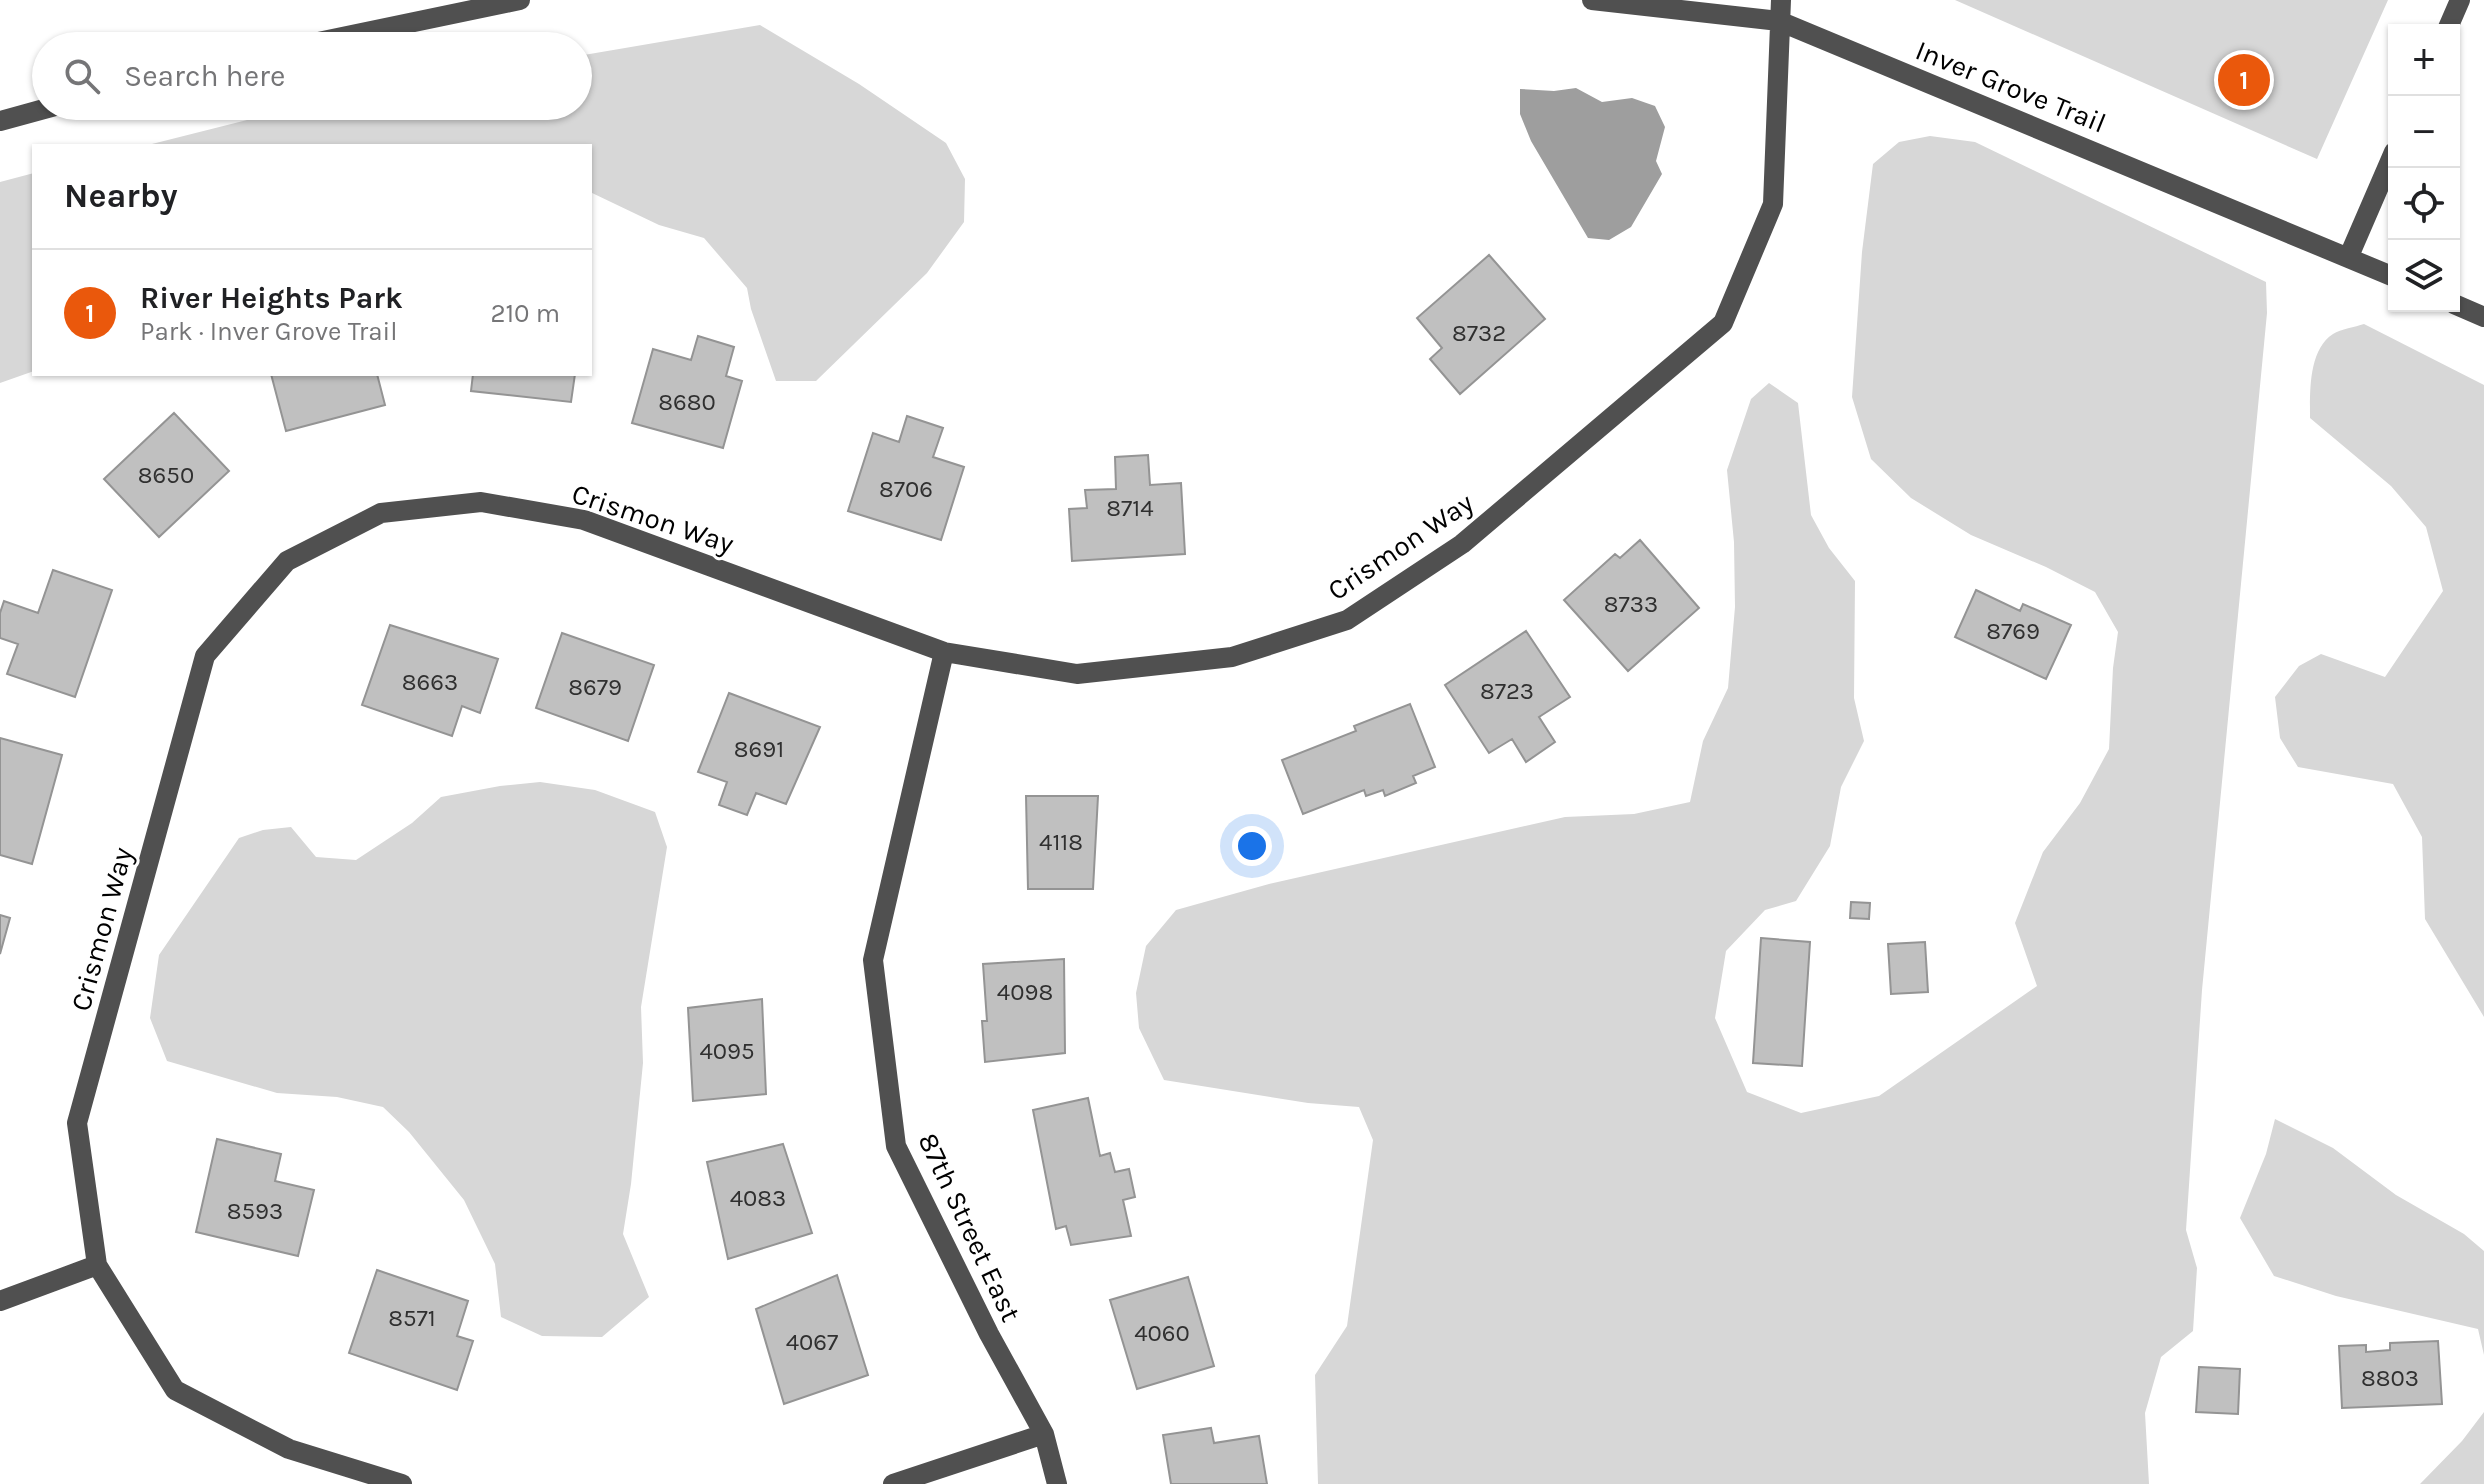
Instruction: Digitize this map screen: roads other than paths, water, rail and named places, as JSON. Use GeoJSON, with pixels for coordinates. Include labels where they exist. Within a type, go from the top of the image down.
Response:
{"type":"FeatureCollection","features":[{"type":"Feature","properties":{"kind":"street"},"geometry":{"type":"LineString","coordinates":[[366,32],[520,0]]}},
{"type":"Feature","properties":{"kind":"street","name":"Inver Grove Trail"},"geometry":{"type":"LineString","coordinates":[[1592,0],[1779,21],[2388,274]]}},
{"type":"Feature","properties":{"kind":"street","name":"Crismon Way"},"geometry":{"type":"LineString","coordinates":[[402,1484],[289,1449],[175,1390],[97,1265],[77,1123],[205,656],[287,561],[381,513],[481,502],[584,520],[944,652],[1077,674],[1232,657],[1347,620],[1462,544],[1723,323],[1773,204],[1781,0]]}},
{"type":"Feature","properties":{"kind":"street"},"geometry":{"type":"LineString","coordinates":[[2450,24],[2460,0]]}},
{"type":"Feature","properties":{"kind":"street"},"geometry":{"type":"LineString","coordinates":[[0,121],[32,112]]}},
{"type":"Feature","properties":{"kind":"street"},"geometry":{"type":"LineString","coordinates":[[2349,256],[2388,166]]}},
{"type":"Feature","properties":{"kind":"street"},"geometry":{"type":"LineString","coordinates":[[2460,307],[2484,317]]}},
{"type":"Feature","properties":{"kind":"street","name":"87th Street East"},"geometry":{"type":"LineString","coordinates":[[944,652],[873,960],[896,1146],[989,1334],[1044,1434],[1057,1484]]}},
{"type":"Feature","properties":{"kind":"street"},"geometry":{"type":"LineString","coordinates":[[0,1301],[97,1265]]}},
{"type":"Feature","properties":{"kind":"street"},"geometry":{"type":"LineString","coordinates":[[893,1484],[1044,1434]]}},
{"type":"Feature","properties":{"kind":"place","name":"River Heights Park"},"geometry":{"type":"Point","coordinates":[2244,80]}}]}
